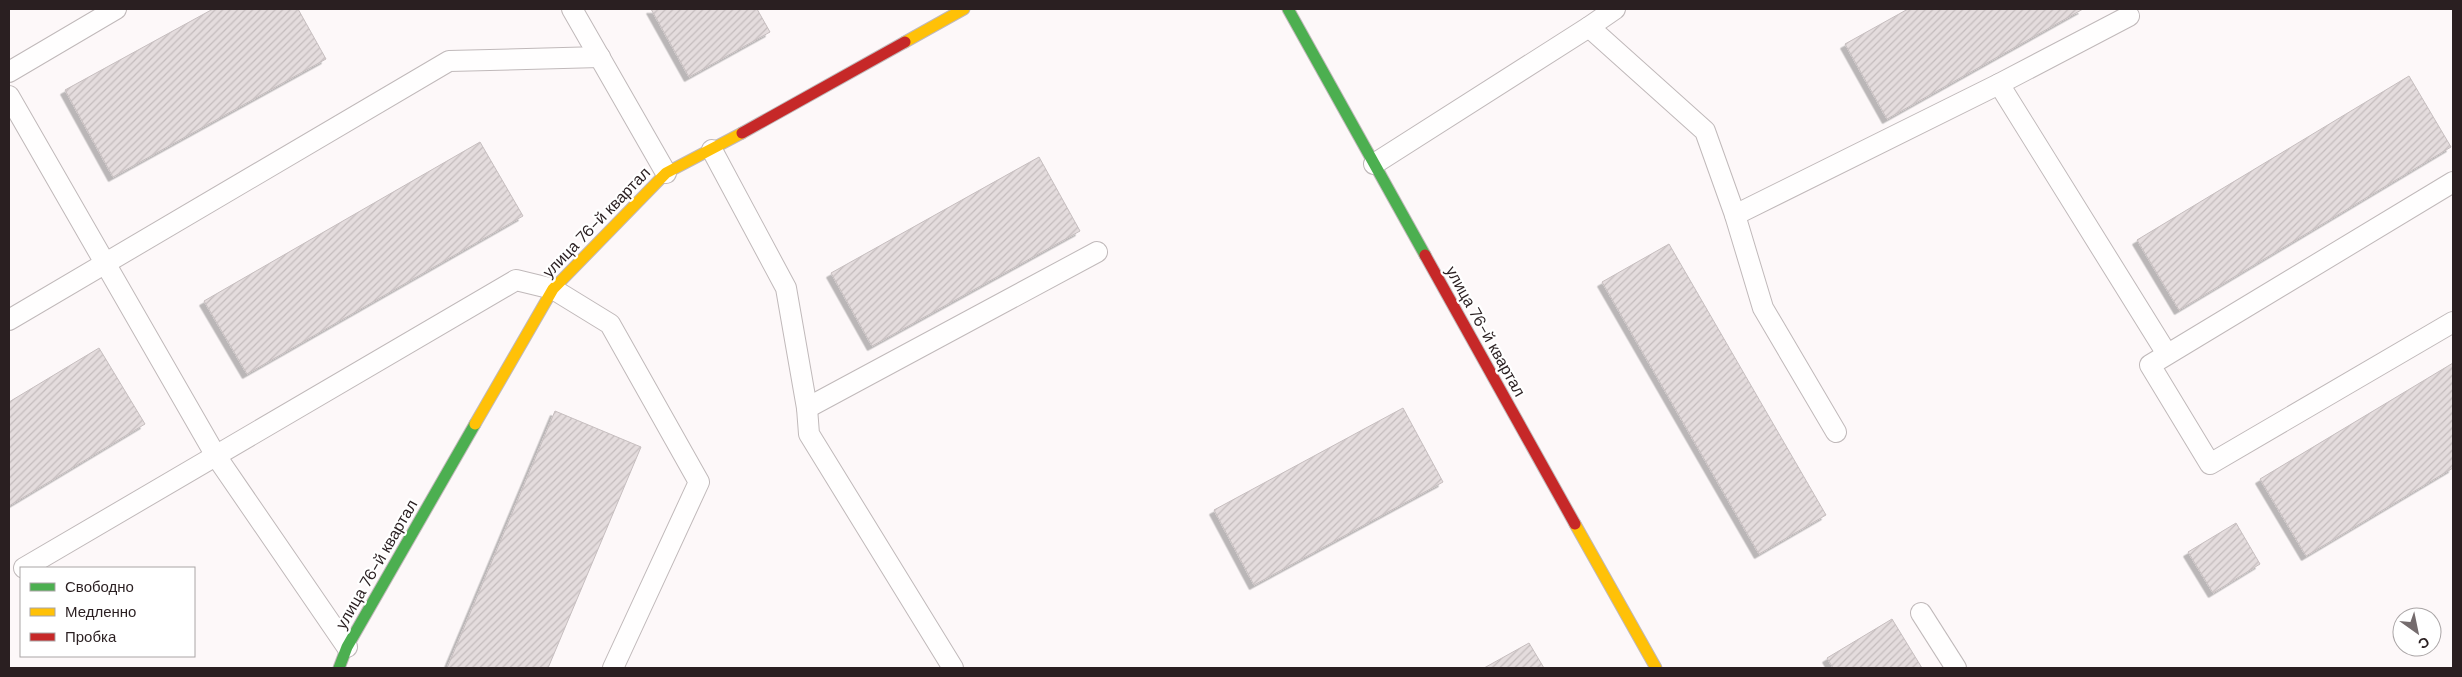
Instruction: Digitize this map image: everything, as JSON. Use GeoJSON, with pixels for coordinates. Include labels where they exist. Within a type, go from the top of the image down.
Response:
{"type":"FeatureCollection","features":[{"type":"Feature","properties":{"kind":"street","name":"улица 76-й квартал"},"geometry":{"type":"LineString","coordinates":[[339,668],[347,647],[553,288],[666,173],[712,150],[964,9]]}},
{"type":"Feature","properties":{"kind":"street","name":"улица 76-й квартал"},"geometry":{"type":"LineString","coordinates":[[1288,9],[1656,668]]}},
{"type":"Feature","properties":{"kind":"lane"},"geometry":{"type":"LineString","coordinates":[[9,72],[116,9]]}},
{"type":"Feature","properties":{"kind":"lane"},"geometry":{"type":"LineString","coordinates":[[572,9],[666,173]]}},
{"type":"Feature","properties":{"kind":"lane"},"geometry":{"type":"LineString","coordinates":[[1374,164],[1615,9]]}},
{"type":"Feature","properties":{"kind":"lane"},"geometry":{"type":"LineString","coordinates":[[1735,215],[1999,84],[2129,16]]}},
{"type":"Feature","properties":{"kind":"lane"},"geometry":{"type":"LineString","coordinates":[[1589,26],[1706,132],[1735,215],[1763,308],[1836,432]]}},
{"type":"Feature","properties":{"kind":"lane"},"geometry":{"type":"LineString","coordinates":[[9,320],[449,61],[600,57]]}},
{"type":"Feature","properties":{"kind":"lane"},"geometry":{"type":"LineString","coordinates":[[1999,84],[2167,354]]}},
{"type":"Feature","properties":{"kind":"lane"},"geometry":{"type":"LineString","coordinates":[[9,96],[216,456],[347,647]]}},
{"type":"Feature","properties":{"kind":"lane"},"geometry":{"type":"LineString","coordinates":[[712,150],[786,288],[810,434],[953,668]]}},
{"type":"Feature","properties":{"kind":"lane"},"geometry":{"type":"LineString","coordinates":[[2453,182],[2150,364],[2210,464],[2453,322]]}},
{"type":"Feature","properties":{"kind":"lane"},"geometry":{"type":"LineString","coordinates":[[807,408],[1097,252]]}},
{"type":"Feature","properties":{"kind":"lane"},"geometry":{"type":"LineString","coordinates":[[25,567],[516,280],[553,288],[610,324],[699,482],[613,668]]}},
{"type":"Feature","properties":{"kind":"lane"},"geometry":{"type":"LineString","coordinates":[[9,577],[20,570]]}},
{"type":"Feature","properties":{"kind":"lane"},"geometry":{"type":"LineString","coordinates":[[1921,613],[1956,668]]}},
{"type":"Feature","properties":{"kind":"building"},"geometry":{"type":"Polygon","coordinates":[[[213,9],[298,9],[326,59],[113,177],[65,90],[213,9]]]}},
{"type":"Feature","properties":{"kind":"building"},"geometry":{"type":"Polygon","coordinates":[[[651,9],[757,9],[770,32],[689,77],[651,9]]]}},
{"type":"Feature","properties":{"kind":"building"},"geometry":{"type":"Polygon","coordinates":[[[1908,9],[2083,9],[1887,119],[1845,44],[1908,9]]]}},
{"type":"Feature","properties":{"kind":"building"},"geometry":{"type":"Polygon","coordinates":[[[2409,76],[2451,147],[2179,310],[2137,240],[2409,76]]]}},
{"type":"Feature","properties":{"kind":"building"},"geometry":{"type":"Polygon","coordinates":[[[480,142],[523,216],[247,374],[204,301],[480,142]]]}},
{"type":"Feature","properties":{"kind":"building"},"geometry":{"type":"Polygon","coordinates":[[[1039,157],[1080,231],[872,346],[831,273],[1039,157]]]}},
{"type":"Feature","properties":{"kind":"building"},"geometry":{"type":"Polygon","coordinates":[[[1669,244],[1826,515],[1759,554],[1602,282],[1669,244]]]}},
{"type":"Feature","properties":{"kind":"building"},"geometry":{"type":"Polygon","coordinates":[[[99,348],[145,424],[9,506],[9,402],[99,348]]]}},
{"type":"Feature","properties":{"kind":"building"},"geometry":{"type":"Polygon","coordinates":[[[2453,363],[2453,468],[2306,556],[2260,479],[2453,363]]]}},
{"type":"Feature","properties":{"kind":"building"},"geometry":{"type":"Polygon","coordinates":[[[1403,408],[1443,482],[1254,585],[1214,510],[1403,408]]]}},
{"type":"Feature","properties":{"kind":"building"},"geometry":{"type":"Polygon","coordinates":[[[555,411],[641,447],[548,668],[447,668],[555,411]]]}},
{"type":"Feature","properties":{"kind":"building"},"geometry":{"type":"Polygon","coordinates":[[[2236,523],[2260,564],[2213,593],[2188,552],[2236,523]]]}},
{"type":"Feature","properties":{"kind":"building"},"geometry":{"type":"Polygon","coordinates":[[[1892,619],[1922,668],[1833,668],[1827,658],[1892,619]]]}},
{"type":"Feature","properties":{"kind":"building"},"geometry":{"type":"Polygon","coordinates":[[[1529,643],[1544,668],[1484,668],[1529,643]]]}},
{"type":"Feature","properties":{"kind":"traffic: fast"},"geometry":{"type":"LineString","coordinates":[[1288,9],[1425,255]]}},
{"type":"Feature","properties":{"kind":"traffic: fast"},"geometry":{"type":"LineString","coordinates":[[339,668],[347,647],[475,424]]}},
{"type":"Feature","properties":{"kind":"traffic: slow"},"geometry":{"type":"LineString","coordinates":[[905,42],[964,9]]}},
{"type":"Feature","properties":{"kind":"traffic: slow"},"geometry":{"type":"LineString","coordinates":[[475,424],[553,289],[666,173],[742,133]]}},
{"type":"Feature","properties":{"kind":"traffic: slow"},"geometry":{"type":"LineString","coordinates":[[1575,524],[1656,668]]}},
{"type":"Feature","properties":{"kind":"traffic: jam"},"geometry":{"type":"LineString","coordinates":[[742,133],[905,42]]}},
{"type":"Feature","properties":{"kind":"traffic: jam"},"geometry":{"type":"LineString","coordinates":[[1425,255],[1575,524]]}}]}
